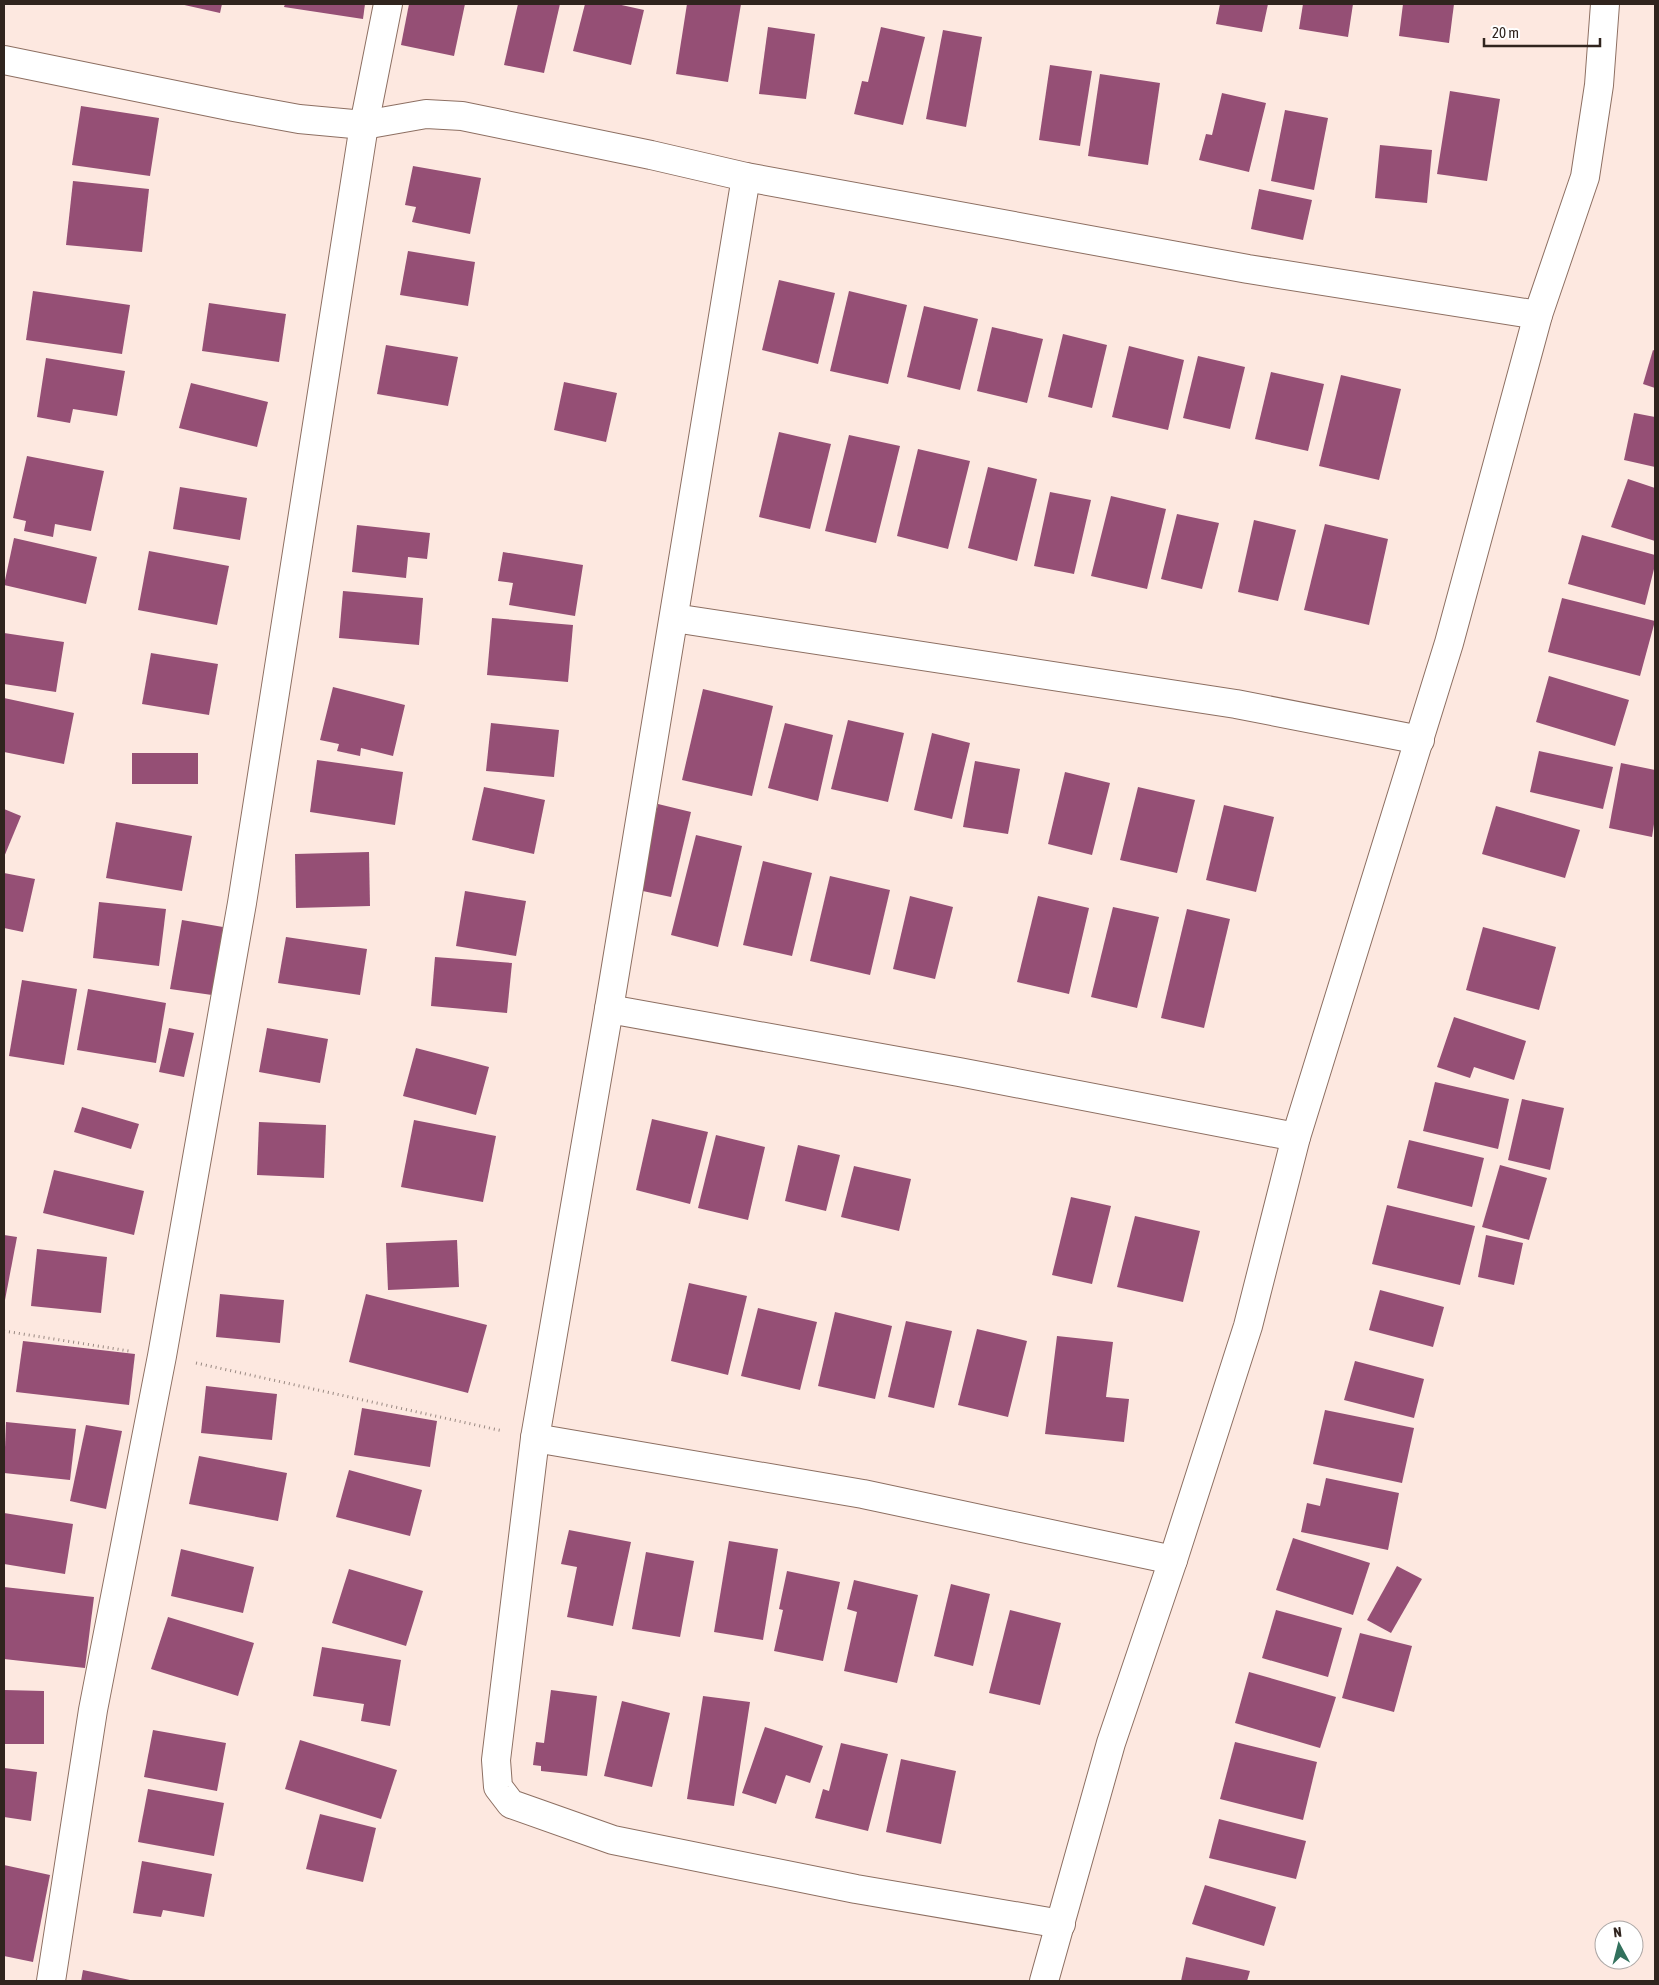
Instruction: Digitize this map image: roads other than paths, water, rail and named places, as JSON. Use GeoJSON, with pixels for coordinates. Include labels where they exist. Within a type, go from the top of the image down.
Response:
{"type":"FeatureCollection","features":[{"type":"Feature","properties":{"kind":"street"},"geometry":{"type":"LineString","coordinates":[[51,1981],[93,1710],[162,1356],[244,893],[364,124],[388,4]]}},
{"type":"Feature","properties":{"kind":"street"},"geometry":{"type":"LineString","coordinates":[[1044,1981],[1111,1743],[1173,1560],[1248,1326],[1296,1137],[1452,634],[1538,315],[1585,177],[1599,85],[1605,4]]}},
{"type":"Feature","properties":{"kind":"street"},"geometry":{"type":"LineString","coordinates":[[4,63],[299,119],[364,124],[426,114],[462,116],[651,155],[746,177],[1248,269],[1538,315]]}},
{"type":"Feature","properties":{"kind":"street"},"geometry":{"type":"LineString","coordinates":[[746,177],[609,1009],[535,1438],[496,1760],[498,1787],[511,1804],[613,1840],[856,1889],[1061,1924]]}},
{"type":"Feature","properties":{"kind":"street"},"geometry":{"type":"LineString","coordinates":[[674,618],[1236,704],[1420,740]]}},
{"type":"Feature","properties":{"kind":"street"},"geometry":{"type":"LineString","coordinates":[[609,1009],[959,1072],[1296,1137]]}},
{"type":"Feature","properties":{"kind":"street"},"geometry":{"type":"LineString","coordinates":[[535,1438],[863,1494],[1173,1560]]}}]}
